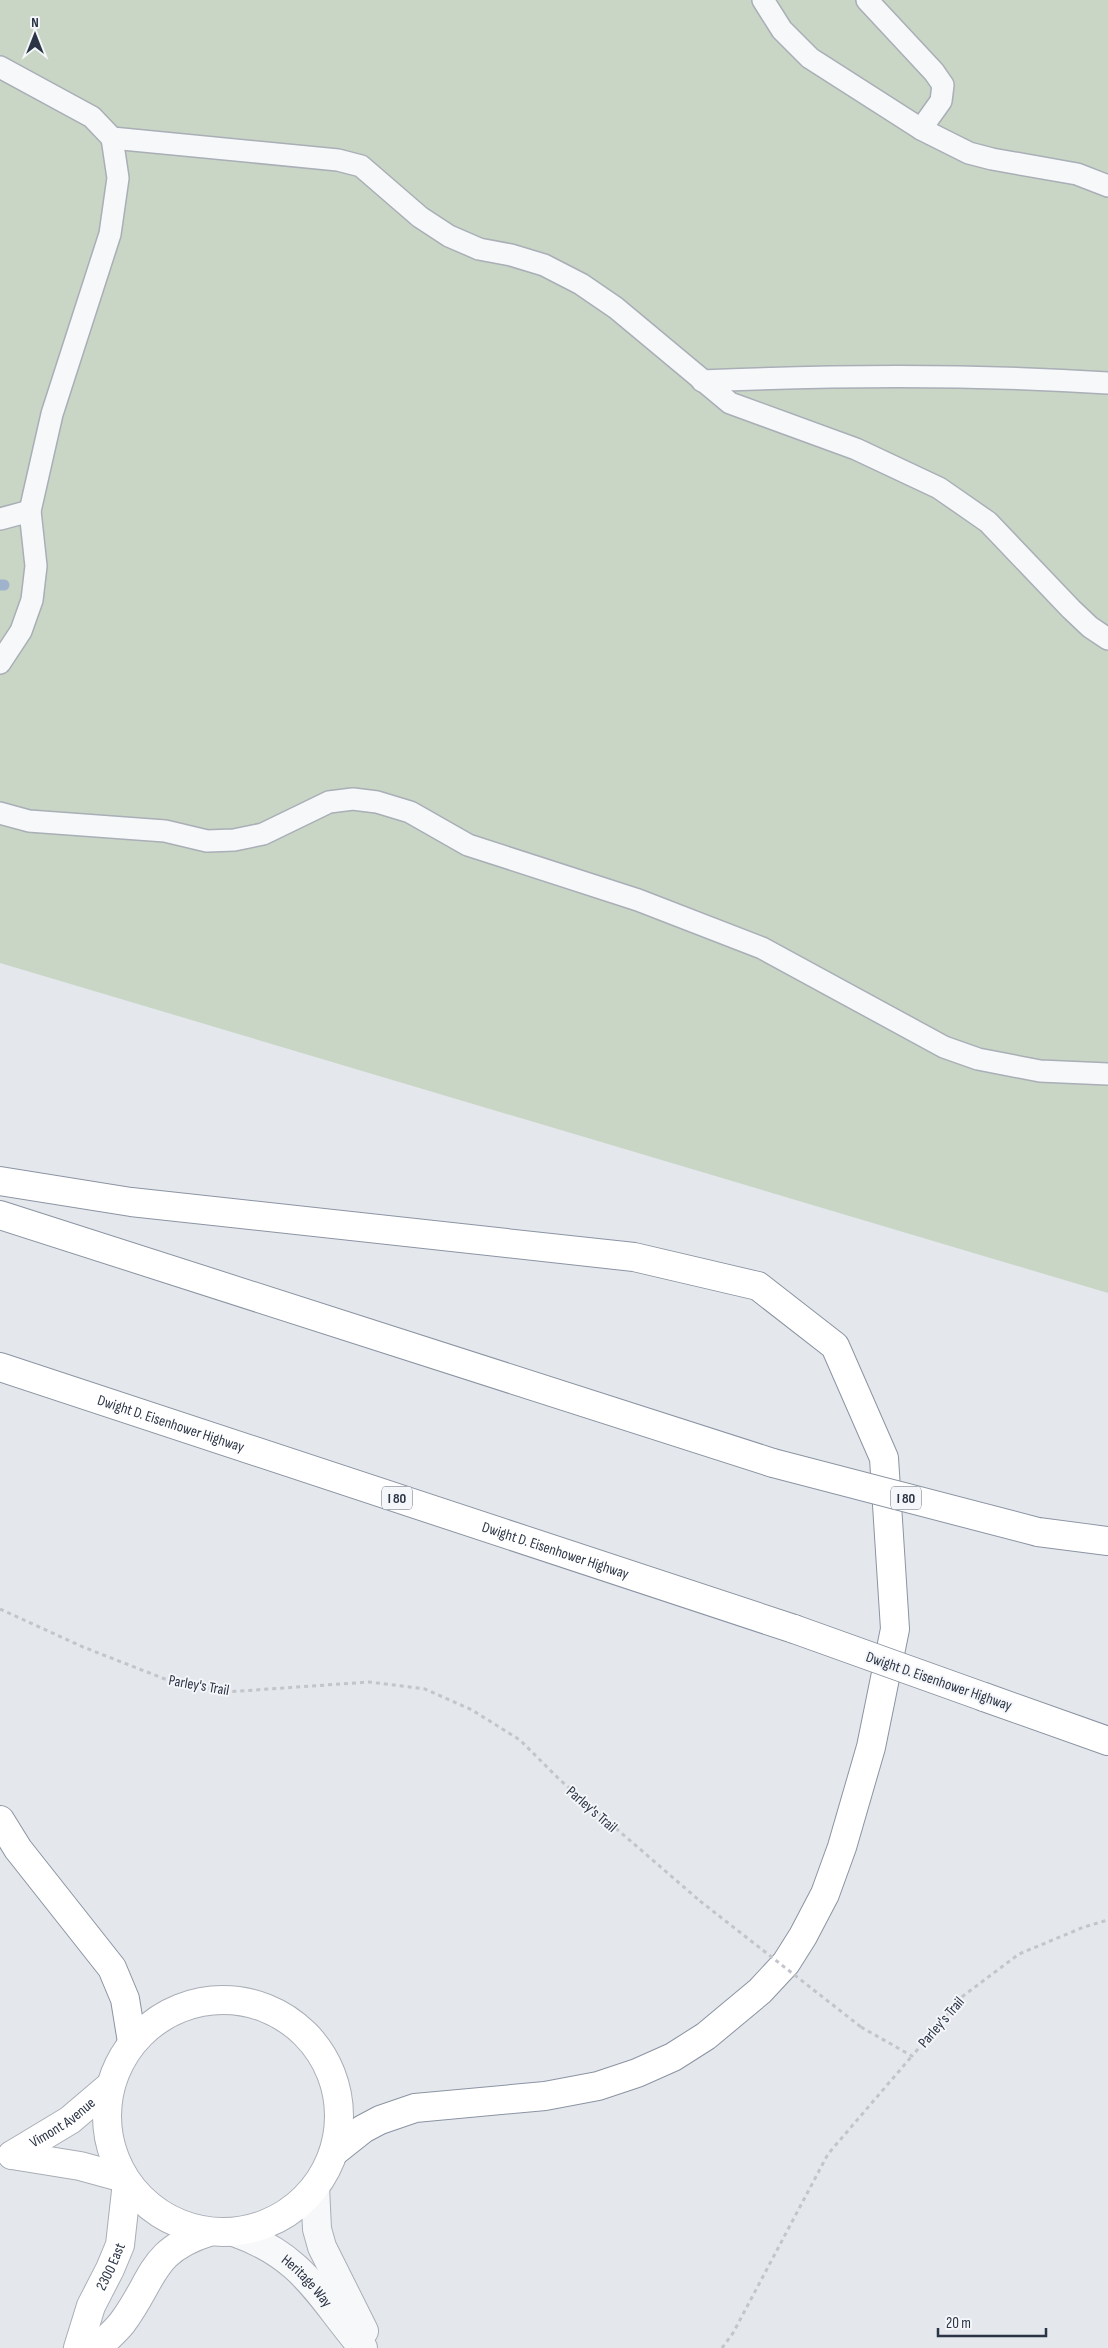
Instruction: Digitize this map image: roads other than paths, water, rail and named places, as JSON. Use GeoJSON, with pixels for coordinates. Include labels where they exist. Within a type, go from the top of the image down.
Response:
{"type":"FeatureCollection","features":[{"type":"Feature","properties":{"kind":"main road"},"geometry":{"type":"LineString","coordinates":[[0,1181],[130,1202],[634,1257],[758,1286],[835,1346],[884,1458],[895,1629],[871,1747],[842,1847],[825,1894],[803,1936],[786,1963],[760,1991],[714,2031],[680,2052],[637,2073],[598,2086],[545,2096],[414,2108],[363,2128],[334,2152]]}},
{"type":"Feature","properties":{"kind":"main road","name":"I 80"},"geometry":{"type":"LineString","coordinates":[[0,1215],[773,1463],[1038,1532],[1108,1541]]}},
{"type":"Feature","properties":{"kind":"main road","name":"Dwight D. Eisenhower Highway"},"geometry":{"type":"LineString","coordinates":[[0,1367],[794,1630],[1108,1741]]}},
{"type":"Feature","properties":{"kind":"main road"},"geometry":{"type":"LineString","coordinates":[[0,1820],[18,1849],[115,1973],[125,1998],[132,2042]]}},
{"type":"Feature","properties":{"kind":"main road"},"geometry":{"type":"LineString","coordinates":[[97,2348],[121,2323],[168,2252],[186,2240],[269,2223],[286,2214],[302,2202],[315,2187],[326,2170],[334,2152],[338,2133],[338,2093],[332,2075],[312,2040],[282,2015],[244,2002],[204,2001],[183,2006],[164,2015],[132,2042],[120,2059],[110,2086],[106,2119],[108,2139],[114,2160],[125,2180],[152,2209],[169,2220],[189,2227],[222,2232]]}},
{"type":"Feature","properties":{"kind":"main road","name":"Vimont Avenue"},"geometry":{"type":"LineString","coordinates":[[6,2156],[70,2120],[110,2086]]}},
{"type":"Feature","properties":{"kind":"main road","name":"Vimont Avenue"},"geometry":{"type":"LineString","coordinates":[[6,2156],[80,2166],[125,2180]]}},
{"type":"Feature","properties":{"kind":"main road","name":"2300 East"},"geometry":{"type":"LineString","coordinates":[[78,2348],[91,2306],[120,2245],[125,2180]]}},
{"type":"Feature","properties":{"kind":"street","name":"Heritage Way"},"geometry":{"type":"LineString","coordinates":[[315,2187],[318,2229],[324,2254],[372,2348]]}},
{"type":"Feature","properties":{"kind":"street","name":"Heritage Way"},"geometry":{"type":"LineString","coordinates":[[222,2232],[272,2248],[295,2265],[313,2284],[340,2322],[363,2348]]}},
{"type":"Feature","properties":{"kind":"lane"},"geometry":{"type":"LineString","coordinates":[[763,0],[782,30],[810,58],[920,129],[969,153],[1077,174],[1108,186]]}},
{"type":"Feature","properties":{"kind":"lane"},"geometry":{"type":"LineString","coordinates":[[866,0],[934,72],[943,85],[941,101],[920,129]]}},
{"type":"Feature","properties":{"kind":"lane"},"geometry":{"type":"LineString","coordinates":[[0,67],[92,117],[112,138],[118,178],[110,234],[52,414],[30,511],[36,566],[32,600],[21,631],[0,663]]}},
{"type":"Feature","properties":{"kind":"lane"},"geometry":{"type":"LineString","coordinates":[[112,138],[338,160],[361,166],[420,217],[449,236],[479,248],[544,265],[581,284],[616,308],[702,381],[730,402],[856,449],[939,488],[988,522],[1071,609],[1090,627],[1108,639]]}},
{"type":"Feature","properties":{"kind":"lane"},"geometry":{"type":"LineString","coordinates":[[702,381],[810,376],[978,377],[1108,383]]}},
{"type":"Feature","properties":{"kind":"lane"},"geometry":{"type":"LineString","coordinates":[[0,519],[30,511]]}},
{"type":"Feature","properties":{"kind":"lane"},"geometry":{"type":"LineString","coordinates":[[0,813],[29,821],[165,831],[207,841],[234,840],[263,834],[329,802],[353,798],[377,802],[410,812],[468,845],[638,900],[762,948],[944,1046],[978,1058],[1040,1071],[1108,1074]]}}]}
